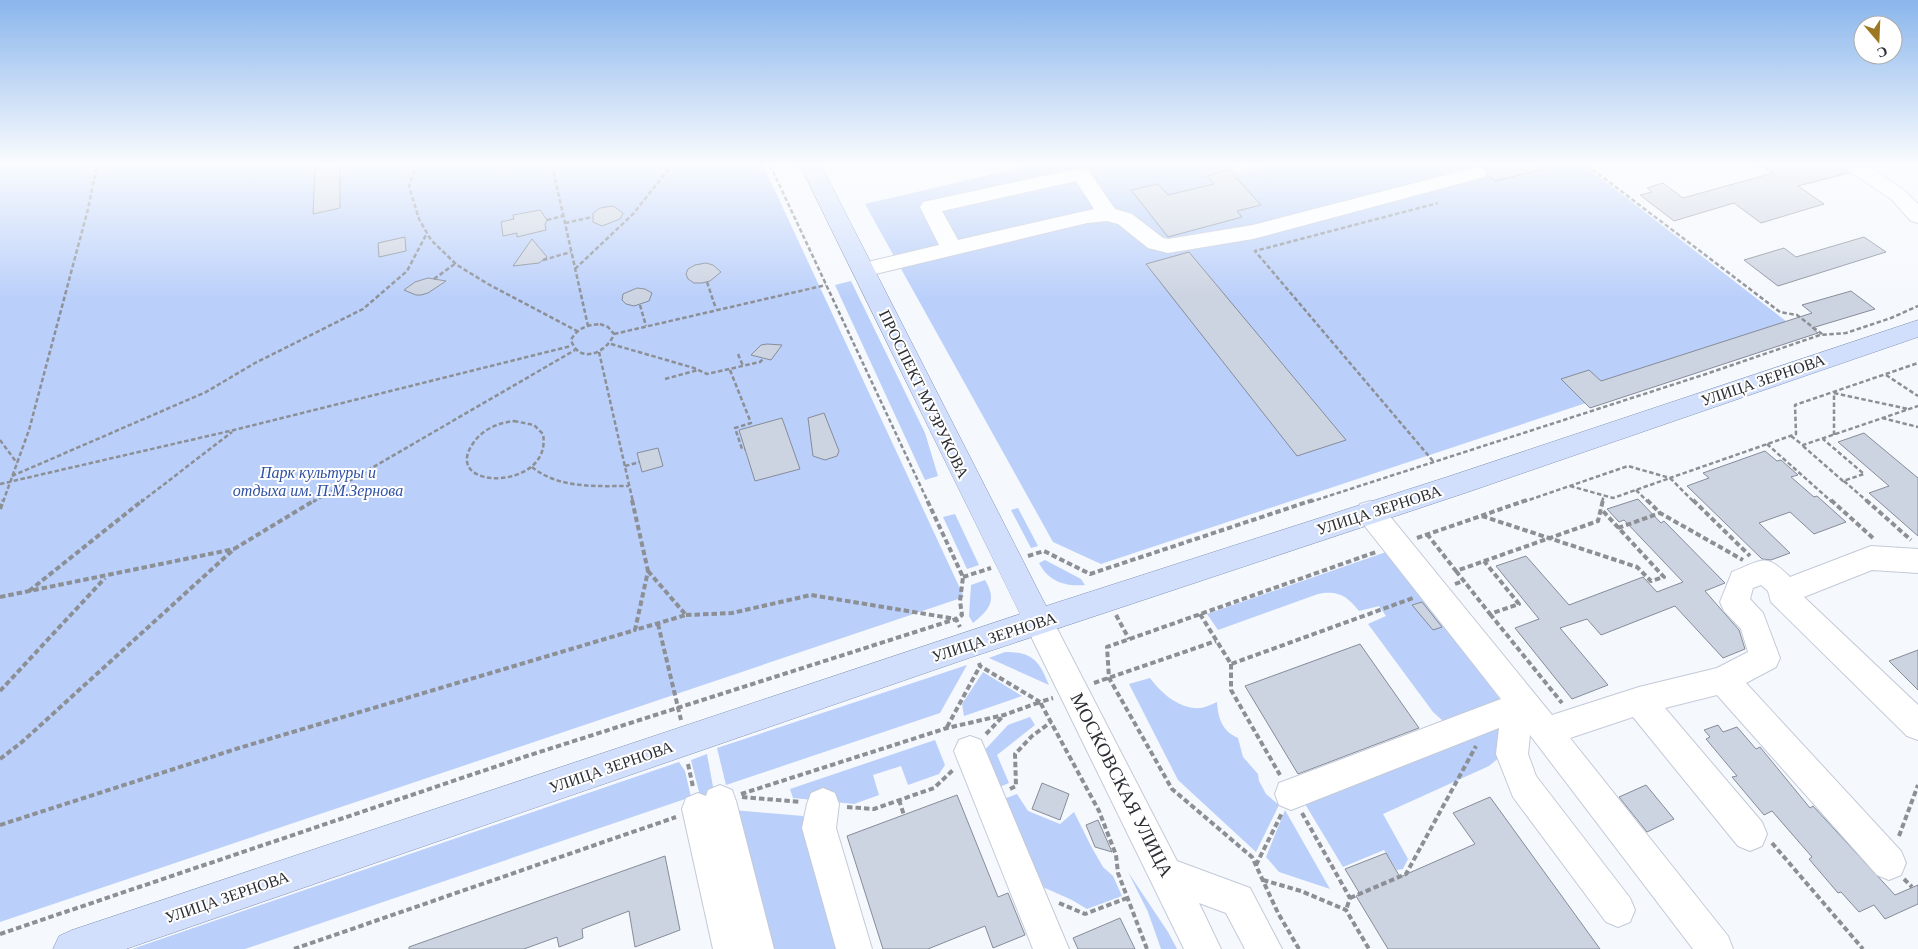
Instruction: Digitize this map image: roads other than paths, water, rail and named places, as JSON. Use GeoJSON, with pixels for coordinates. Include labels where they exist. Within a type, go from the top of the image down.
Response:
{"type":"FeatureCollection","features":[{"type":"Feature","properties":{"kind":"main road","name":"ПРОСПЕКТ МУЗРУКОВА"},"geometry":{"type":"LineString","coordinates":[[832,209],[1039,622]]}},
{"type":"Feature","properties":{"kind":"main road","name":"УЛИЦА ЗЕРНОВА"},"geometry":{"type":"LineString","coordinates":[[72,949],[1039,622],[1915,333]]}},
{"type":"Feature","properties":{"kind":"street"},"geometry":{"type":"LineString","coordinates":[[931,209],[952,249]]}},
{"type":"Feature","properties":{"kind":"street"},"geometry":{"type":"LineString","coordinates":[[1105,209],[1108,214]]}},
{"type":"Feature","properties":{"kind":"street"},"geometry":{"type":"LineString","coordinates":[[863,270],[1087,216],[1108,214],[1125,219],[1156,243],[1168,246],[1253,232],[1339,209]]}},
{"type":"Feature","properties":{"kind":"street"},"geometry":{"type":"LineString","coordinates":[[1370,512],[1546,731],[1715,949]]}},
{"type":"Feature","properties":{"kind":"street"},"geometry":{"type":"LineString","coordinates":[[1546,731],[1638,701],[1722,680],[1765,658],[1753,622],[1734,602],[1742,580],[1776,581],[1871,558],[1911,555]]}},
{"type":"Feature","properties":{"kind":"street"},"geometry":{"type":"LineString","coordinates":[[1776,581],[1781,593],[1918,726]]}},
{"type":"Feature","properties":{"kind":"street","name":"МОСКОВСКАЯ УЛИЦА"},"geometry":{"type":"LineString","coordinates":[[1039,622],[1203,949]]}},
{"type":"Feature","properties":{"kind":"street"},"geometry":{"type":"LineString","coordinates":[[1722,680],[1888,863]]}},
{"type":"Feature","properties":{"kind":"street"},"geometry":{"type":"LineString","coordinates":[[1638,701],[1750,834]]}},
{"type":"Feature","properties":{"kind":"street"},"geometry":{"type":"LineString","coordinates":[[1291,794],[1524,704]]}},
{"type":"Feature","properties":{"kind":"street"},"geometry":{"type":"LineString","coordinates":[[1524,704],[1515,725],[1512,754],[1524,786],[1618,910]]}},
{"type":"Feature","properties":{"kind":"street"},"geometry":{"type":"LineString","coordinates":[[970,751],[1051,949]]}},
{"type":"Feature","properties":{"kind":"street"},"geometry":{"type":"LineString","coordinates":[[823,804],[819,828],[854,949]]}},
{"type":"Feature","properties":{"kind":"street"},"geometry":{"type":"LineString","coordinates":[[732,949],[709,805],[756,949]]}},
{"type":"Feature","properties":{"kind":"street"},"geometry":{"type":"LineString","coordinates":[[1167,875],[1238,900],[1264,949]]}},
{"type":"Feature","properties":{"kind":"park label","name":"Парк культуры и отдыха им. П.М.Зернова"},"geometry":{"type":"Point","coordinates":[318,481]}}]}
